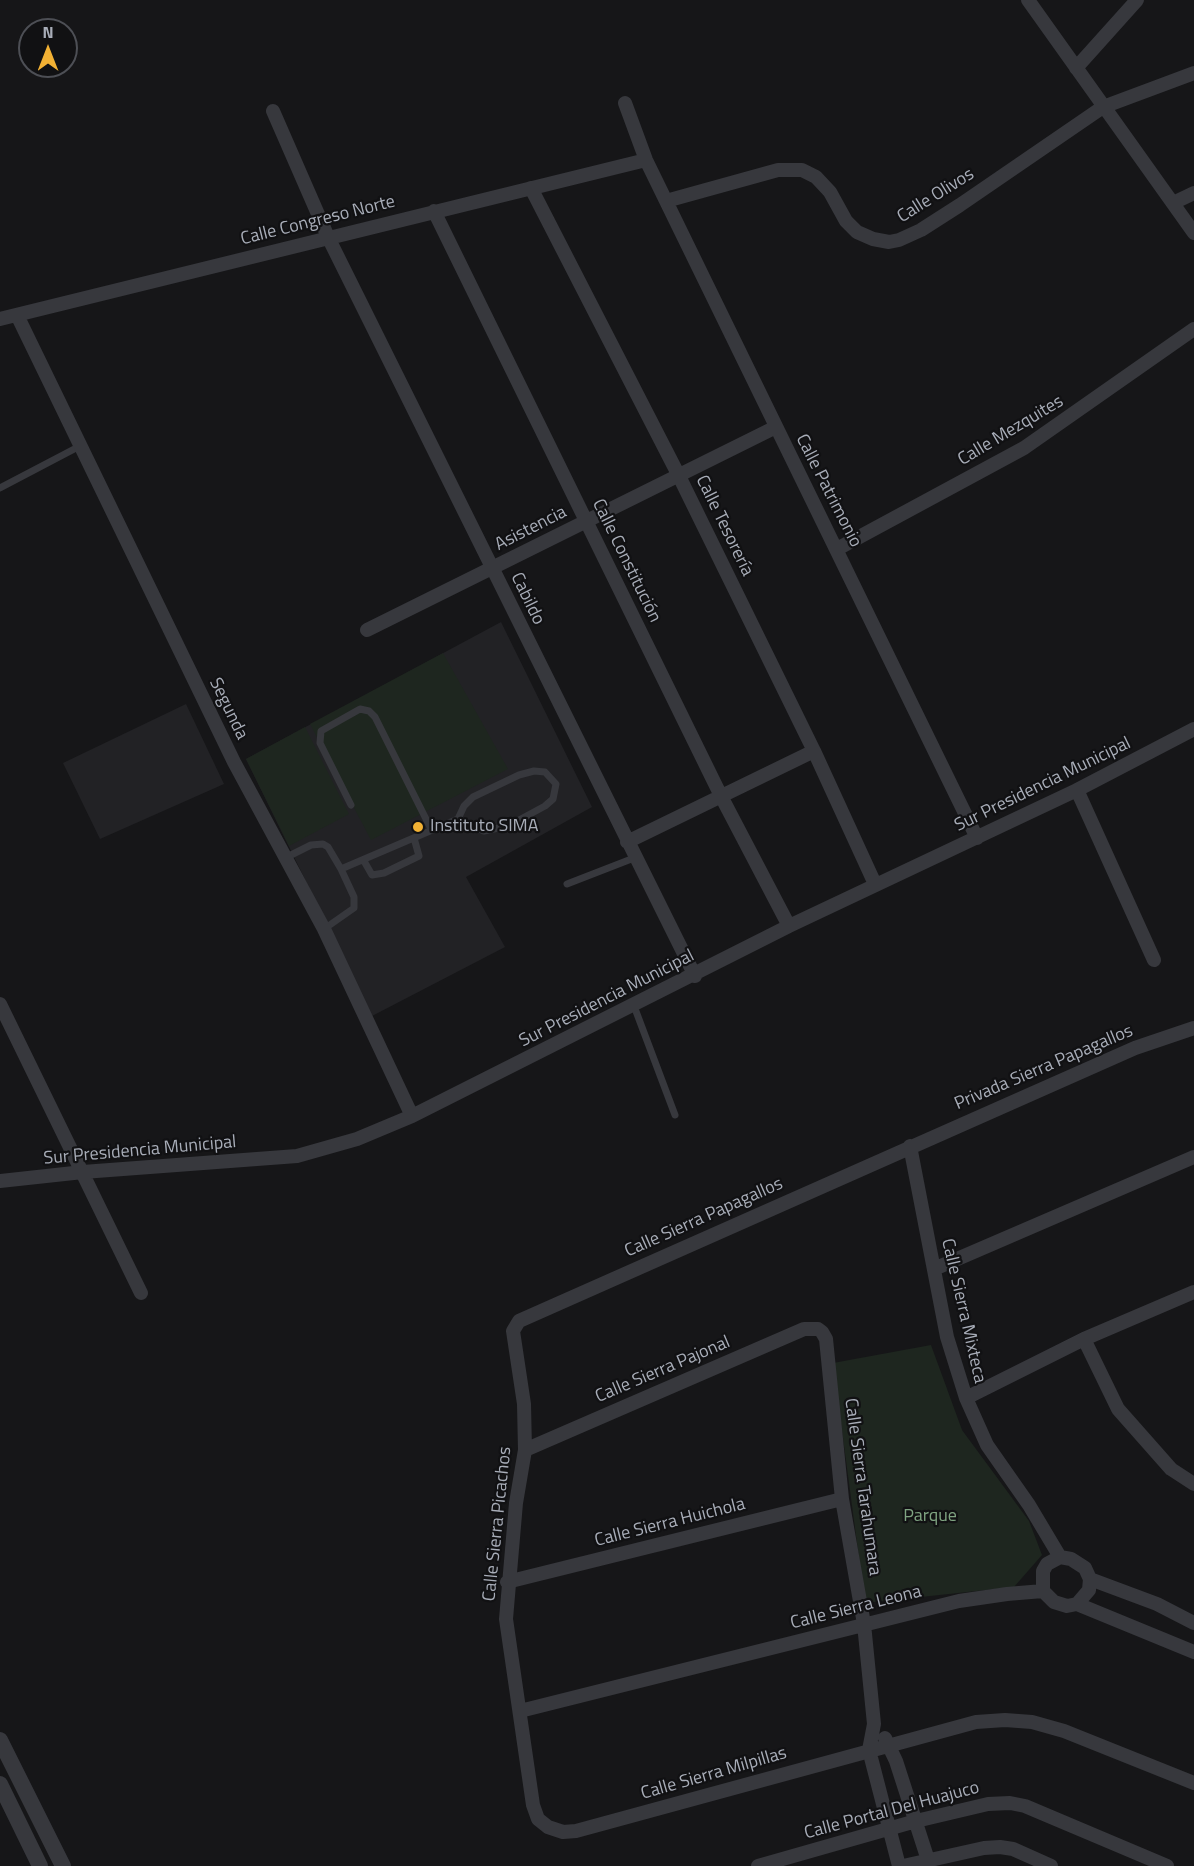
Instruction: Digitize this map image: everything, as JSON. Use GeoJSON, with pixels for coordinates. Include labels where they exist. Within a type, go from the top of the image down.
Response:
{"type":"FeatureCollection","features":[{"type":"Feature","properties":{"kind":"street"},"geometry":{"type":"LineString","coordinates":[[1028,0],[1102,107],[1194,233]]}},
{"type":"Feature","properties":{"kind":"street"},"geometry":{"type":"LineString","coordinates":[[1076,68],[1137,0]]}},
{"type":"Feature","properties":{"kind":"street","name":"Calle Olivos"},"geometry":{"type":"LineString","coordinates":[[666,201],[778,170],[802,170],[816,177],[830,192],[846,221],[857,232],[873,239],[889,242],[899,240],[921,230],[960,205],[1102,107],[1194,73]]}},
{"type":"Feature","properties":{"kind":"street","name":"Calle Patrimonio"},"geometry":{"type":"LineString","coordinates":[[625,103],[646,160],[977,838]]}},
{"type":"Feature","properties":{"kind":"street","name":"Cabildo"},"geometry":{"type":"LineString","coordinates":[[273,111],[328,237],[694,976]]}},
{"type":"Feature","properties":{"kind":"street","name":"Calle Congreso Norte"},"geometry":{"type":"LineString","coordinates":[[0,319],[646,160]]}},
{"type":"Feature","properties":{"kind":"street","name":"Calle Tesorería"},"geometry":{"type":"LineString","coordinates":[[531,188],[679,476],[814,751],[875,884]]}},
{"type":"Feature","properties":{"kind":"street"},"geometry":{"type":"LineString","coordinates":[[1173,203],[1194,194]]}},
{"type":"Feature","properties":{"kind":"street","name":"Calle Constitución"},"geometry":{"type":"LineString","coordinates":[[434,211],[721,796],[789,926]]}},
{"type":"Feature","properties":{"kind":"street","name":"Segunda"},"geometry":{"type":"LineString","coordinates":[[17,315],[234,762],[324,929],[412,1116]]}},
{"type":"Feature","properties":{"kind":"street","name":"Calle Mezquites"},"geometry":{"type":"LineString","coordinates":[[837,549],[1024,448],[1194,329]]}},
{"type":"Feature","properties":{"kind":"street","name":"Asistencia"},"geometry":{"type":"LineString","coordinates":[[367,630],[776,427]]}},
{"type":"Feature","properties":{"kind":"street","name":"Sur Presidencia Municipal"},"geometry":{"type":"LineString","coordinates":[[0,1181],[83,1172],[297,1156],[357,1139],[412,1116],[694,976],[789,926],[1077,790],[1194,729]]}},
{"type":"Feature","properties":{"kind":"street"},"geometry":{"type":"LineString","coordinates":[[627,843],[814,751]]}},
{"type":"Feature","properties":{"kind":"street"},"geometry":{"type":"LineString","coordinates":[[1077,790],[1154,960]]}},
{"type":"Feature","properties":{"kind":"street"},"geometry":{"type":"LineString","coordinates":[[0,1004],[141,1293]]}},
{"type":"Feature","properties":{"kind":"street","name":"Privada Sierra Papagallos"},"geometry":{"type":"LineString","coordinates":[[910,1146],[1136,1048],[1194,1028]]}},
{"type":"Feature","properties":{"kind":"street","name":"Calle Sierra Mixteca"},"geometry":{"type":"LineString","coordinates":[[910,1146],[947,1337],[966,1398],[987,1445],[1029,1505],[1060,1557]]}},
{"type":"Feature","properties":{"kind":"street","name":"Calle Sierra Papagallos"},"geometry":{"type":"LineString","coordinates":[[515,1326],[534,1314],[910,1146]]}},
{"type":"Feature","properties":{"kind":"street"},"geometry":{"type":"LineString","coordinates":[[934,1269],[1194,1157]]}},
{"type":"Feature","properties":{"kind":"street"},"geometry":{"type":"LineString","coordinates":[[966,1398],[1084,1339],[1194,1292]]}},
{"type":"Feature","properties":{"kind":"street","name":"Calle Sierra Picachos"},"geometry":{"type":"LineString","coordinates":[[515,1326],[514,1344],[524,1404],[525,1450],[507,1582],[506,1619],[533,1805],[538,1819],[548,1827]]}},
{"type":"Feature","properties":{"kind":"street","name":"Calle Sierra Pajonal"},"geometry":{"type":"LineString","coordinates":[[525,1450],[804,1329],[818,1329]]}},
{"type":"Feature","properties":{"kind":"street","name":"Calle Sierra Tarahumara"},"geometry":{"type":"LineString","coordinates":[[818,1329],[826,1339],[842,1499],[864,1624],[874,1724],[869,1750],[901,1866]]}},
{"type":"Feature","properties":{"kind":"street"},"geometry":{"type":"LineString","coordinates":[[1084,1339],[1118,1409],[1171,1469],[1194,1484]]}},
{"type":"Feature","properties":{"kind":"street","name":"Calle Sierra Huichola"},"geometry":{"type":"LineString","coordinates":[[507,1582],[842,1499]]}},
{"type":"Feature","properties":{"kind":"street"},"geometry":{"type":"LineString","coordinates":[[1077,1605],[1089,1590],[1090,1579],[1085,1568],[1071,1558],[1060,1557],[1047,1564],[1043,1571],[1043,1591],[1054,1602],[1067,1606],[1077,1605],[1194,1652]]}},
{"type":"Feature","properties":{"kind":"street"},"geometry":{"type":"LineString","coordinates":[[1090,1579],[1157,1604],[1194,1623]]}},
{"type":"Feature","properties":{"kind":"street","name":"Calle Sierra Leona"},"geometry":{"type":"LineString","coordinates":[[520,1711],[959,1601],[1043,1591]]}},
{"type":"Feature","properties":{"kind":"street","name":"Calle Sierra Milpillas"},"geometry":{"type":"LineString","coordinates":[[548,1827],[563,1832],[576,1832],[976,1722],[1032,1722],[1064,1731],[1194,1783]]}},
{"type":"Feature","properties":{"kind":"street"},"geometry":{"type":"LineString","coordinates":[[874,1724],[890,1744],[928,1860]]}},
{"type":"Feature","properties":{"kind":"street"},"geometry":{"type":"LineString","coordinates":[[0,1740],[63,1866]]}},
{"type":"Feature","properties":{"kind":"street"},"geometry":{"type":"LineString","coordinates":[[0,1784],[40,1866]]}},
{"type":"Feature","properties":{"kind":"street","name":"Calle Portal Del Huajuco"},"geometry":{"type":"LineString","coordinates":[[758,1866],[916,1821],[988,1804],[1010,1803],[1025,1806],[1167,1866]]}},
{"type":"Feature","properties":{"kind":"street"},"geometry":{"type":"LineString","coordinates":[[901,1866],[984,1848],[1000,1847],[1013,1849],[1051,1866]]}},
{"type":"Feature","properties":{"kind":"lane"},"geometry":{"type":"LineString","coordinates":[[0,488],[80,446]]}},
{"type":"Feature","properties":{"kind":"lane"},"geometry":{"type":"LineString","coordinates":[[351,805],[320,743],[321,731],[360,709],[369,711],[375,717],[431,829]]}},
{"type":"Feature","properties":{"kind":"lane"},"geometry":{"type":"LineString","coordinates":[[340,869],[458,819],[464,806],[473,797],[519,775],[534,771],[545,772],[556,784],[553,799],[545,806],[502,828],[484,831],[458,819]]}},
{"type":"Feature","properties":{"kind":"lane"},"geometry":{"type":"LineString","coordinates":[[363,861],[372,875],[384,873],[419,856],[414,838]]}},
{"type":"Feature","properties":{"kind":"lane"},"geometry":{"type":"LineString","coordinates":[[287,857],[311,845],[323,844],[328,847],[340,869],[354,897],[354,908],[324,929]]}},
{"type":"Feature","properties":{"kind":"lane"},"geometry":{"type":"LineString","coordinates":[[567,884],[634,858]]}},
{"type":"Feature","properties":{"kind":"lane"},"geometry":{"type":"LineString","coordinates":[[633,1006],[675,1115]]}},
{"type":"Feature","properties":{"kind":"shaded area","name":"Instituto SIMA"},"geometry":{"type":"Polygon","coordinates":[[[501,622],[592,807],[466,877],[505,947],[372,1016],[246,759],[501,622]]]}},
{"type":"Feature","properties":{"kind":"shaded area"},"geometry":{"type":"Polygon","coordinates":[[[186,704],[224,784],[100,839],[63,763],[186,704]]]}},
{"type":"Feature","properties":{"kind":"green space"},"geometry":{"type":"Polygon","coordinates":[[[443,653],[508,769],[371,840],[310,724],[443,653]]]}},
{"type":"Feature","properties":{"kind":"green space"},"geometry":{"type":"Polygon","coordinates":[[[305,727],[349,814],[289,846],[246,759],[305,727]]]}},
{"type":"Feature","properties":{"kind":"green space","name":"Parque"},"geometry":{"type":"Polygon","coordinates":[[[931,1345],[962,1430],[1029,1521],[1042,1555],[1014,1587],[865,1603],[833,1363],[931,1345]]]}},
{"type":"Feature","properties":{"kind":"place","name":"Instituto SIMA"},"geometry":{"type":"Point","coordinates":[418,827]}}]}
